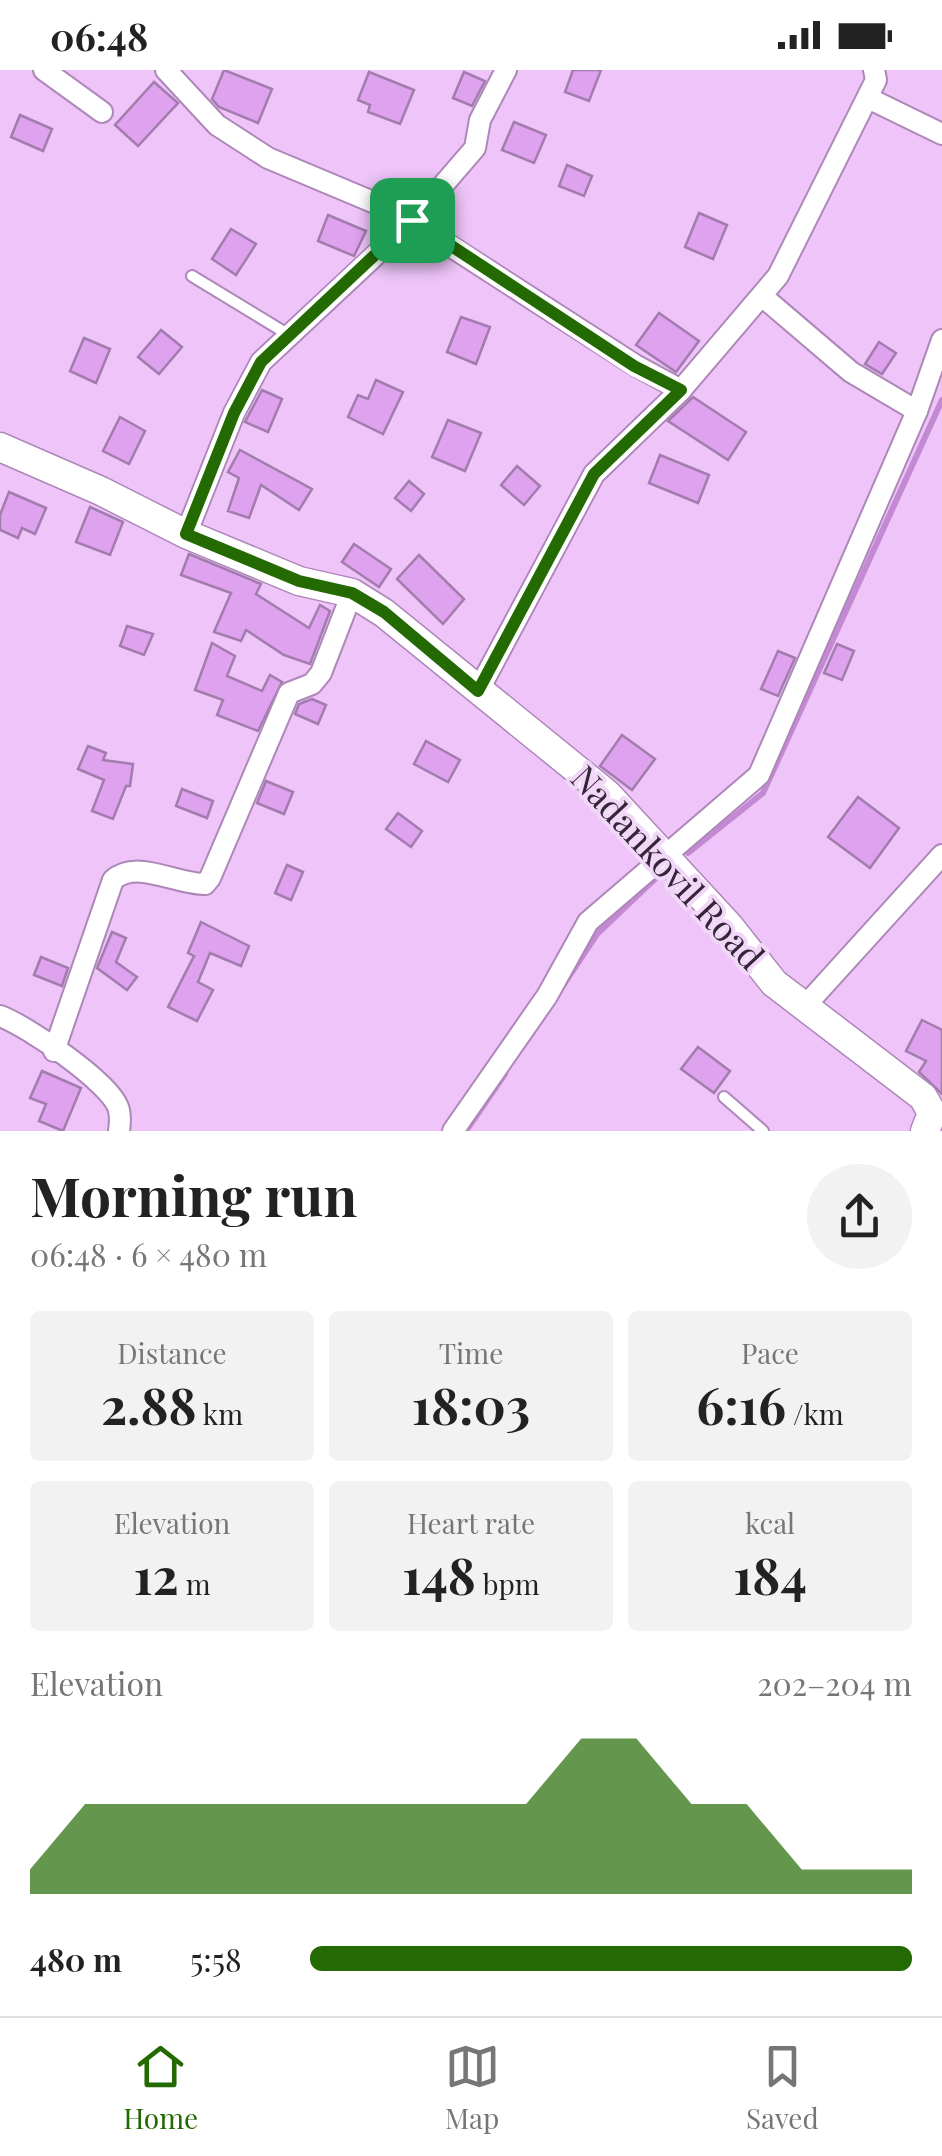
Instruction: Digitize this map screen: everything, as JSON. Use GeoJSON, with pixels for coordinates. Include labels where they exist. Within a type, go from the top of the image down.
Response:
{"type":"FeatureCollection","features":[{"type":"Feature","properties":{"kind":"street"},"geometry":{"type":"LineString","coordinates":[[44,70],[102,112]]}},
{"type":"Feature","properties":{"kind":"street"},"geometry":{"type":"LineString","coordinates":[[166,70],[217,124],[268,158],[412,220],[634,366],[681,390]]}},
{"type":"Feature","properties":{"kind":"street"},"geometry":{"type":"LineString","coordinates":[[186,534],[234,413],[261,362],[412,220],[475,148],[480,120],[506,70]]}},
{"type":"Feature","properties":{"kind":"street"},"geometry":{"type":"LineString","coordinates":[[478,691],[594,474],[681,390],[762,296],[792,254],[836,154],[868,98],[876,80],[874,70]]}},
{"type":"Feature","properties":{"kind":"street"},"geometry":{"type":"LineString","coordinates":[[868,98],[942,134]]}},
{"type":"Feature","properties":{"kind":"street"},"geometry":{"type":"LineString","coordinates":[[762,296],[851,372],[917,411]]}},
{"type":"Feature","properties":{"kind":"street"},"geometry":{"type":"LineString","coordinates":[[452,1131],[547,996],[588,922],[758,775],[917,411],[942,340]]}},
{"type":"Feature","properties":{"kind":"street","name":"Nadankovil Road"},"geometry":{"type":"LineString","coordinates":[[0,447],[102,491],[186,534],[299,581],[352,593],[384,612],[608,794],[774,983],[923,1097],[933,1123]]}},
{"type":"Feature","properties":{"kind":"street"},"geometry":{"type":"LineString","coordinates":[[54,1051],[113,880],[134,870],[190,884],[205,884],[210,878],[289,693],[312,684],[321,672],[352,593]]}},
{"type":"Feature","properties":{"kind":"street"},"geometry":{"type":"LineString","coordinates":[[804,1006],[942,855]]}},
{"type":"Feature","properties":{"kind":"street"},"geometry":{"type":"LineString","coordinates":[[0,1016],[20,1024],[107,1090],[119,1108],[119,1131]]}},
{"type":"Feature","properties":{"kind":"lane"},"geometry":{"type":"LineString","coordinates":[[192,276],[289,335]]}},
{"type":"Feature","properties":{"kind":"lane"},"geometry":{"type":"LineString","coordinates":[[724,1096],[763,1131]]}},
{"type":"Feature","properties":{"kind":"building"},"geometry":{"type":"Polygon","coordinates":[[[224,70],[272,89],[258,123],[219,107],[212,99],[224,70]]]}},
{"type":"Feature","properties":{"kind":"building"},"geometry":{"type":"Polygon","coordinates":[[[573,70],[601,70],[589,101],[565,92],[573,70]]]}},
{"type":"Feature","properties":{"kind":"building"},"geometry":{"type":"Polygon","coordinates":[[[369,72],[414,90],[400,124],[368,112],[370,105],[358,100],[369,72]]]}},
{"type":"Feature","properties":{"kind":"building"},"geometry":{"type":"Polygon","coordinates":[[[464,72],[485,81],[472,106],[453,98],[464,72]]]}},
{"type":"Feature","properties":{"kind":"building"},"geometry":{"type":"Polygon","coordinates":[[[154,82],[178,103],[138,146],[115,125],[154,82]]]}},
{"type":"Feature","properties":{"kind":"building"},"geometry":{"type":"Polygon","coordinates":[[[20,115],[52,129],[43,151],[11,137],[20,115]]]}},
{"type":"Feature","properties":{"kind":"building"},"geometry":{"type":"Polygon","coordinates":[[[514,122],[546,135],[534,163],[502,150],[514,122]]]}},
{"type":"Feature","properties":{"kind":"building"},"geometry":{"type":"Polygon","coordinates":[[[567,165],[592,176],[584,196],[559,186],[567,165]]]}},
{"type":"Feature","properties":{"kind":"building"},"geometry":{"type":"Polygon","coordinates":[[[699,213],[727,225],[713,259],[685,247],[699,213]]]}},
{"type":"Feature","properties":{"kind":"building"},"geometry":{"type":"Polygon","coordinates":[[[328,215],[366,231],[354,256],[318,241],[328,215]]]}},
{"type":"Feature","properties":{"kind":"building"},"geometry":{"type":"Polygon","coordinates":[[[231,229],[256,244],[236,275],[212,259],[231,229]]]}},
{"type":"Feature","properties":{"kind":"building"},"geometry":{"type":"Polygon","coordinates":[[[659,313],[699,341],[676,372],[636,345],[659,313]]]}},
{"type":"Feature","properties":{"kind":"building"},"geometry":{"type":"Polygon","coordinates":[[[461,317],[490,327],[476,364],[447,352],[461,317]]]}},
{"type":"Feature","properties":{"kind":"building"},"geometry":{"type":"Polygon","coordinates":[[[161,330],[182,347],[159,374],[138,357],[161,330]]]}},
{"type":"Feature","properties":{"kind":"building"},"geometry":{"type":"Polygon","coordinates":[[[84,338],[110,349],[96,383],[70,371],[84,338]]]}},
{"type":"Feature","properties":{"kind":"building"},"geometry":{"type":"Polygon","coordinates":[[[879,342],[896,353],[882,374],[865,364],[879,342]]]}},
{"type":"Feature","properties":{"kind":"building"},"geometry":{"type":"Polygon","coordinates":[[[376,380],[403,392],[383,434],[348,417],[358,395],[368,399],[376,380]]]}},
{"type":"Feature","properties":{"kind":"building"},"geometry":{"type":"Polygon","coordinates":[[[262,390],[282,399],[268,432],[245,422],[262,390]]]}},
{"type":"Feature","properties":{"kind":"building"},"geometry":{"type":"Polygon","coordinates":[[[693,397],[746,432],[728,460],[668,421],[693,397]]]}},
{"type":"Feature","properties":{"kind":"building"},"geometry":{"type":"Polygon","coordinates":[[[120,417],[145,431],[129,464],[103,451],[120,417]]]}},
{"type":"Feature","properties":{"kind":"building"},"geometry":{"type":"Polygon","coordinates":[[[448,420],[481,433],[465,471],[432,457],[448,420]]]}},
{"type":"Feature","properties":{"kind":"building"},"geometry":{"type":"Polygon","coordinates":[[[240,450],[312,489],[299,510],[261,485],[249,518],[228,511],[239,478],[228,472],[240,450]]]}},
{"type":"Feature","properties":{"kind":"building"},"geometry":{"type":"Polygon","coordinates":[[[660,455],[709,475],[698,503],[649,483],[660,455]]]}},
{"type":"Feature","properties":{"kind":"building"},"geometry":{"type":"Polygon","coordinates":[[[517,466],[540,486],[524,505],[501,485],[517,466]]]}},
{"type":"Feature","properties":{"kind":"building"},"geometry":{"type":"Polygon","coordinates":[[[409,481],[424,494],[411,511],[395,498],[409,481]]]}},
{"type":"Feature","properties":{"kind":"building"},"geometry":{"type":"Polygon","coordinates":[[[9,492],[46,508],[35,534],[22,528],[18,538],[0,530],[0,515],[9,492]]]}},
{"type":"Feature","properties":{"kind":"building"},"geometry":{"type":"Polygon","coordinates":[[[90,507],[123,522],[110,555],[76,542],[90,507]]]}},
{"type":"Feature","properties":{"kind":"building"},"geometry":{"type":"Polygon","coordinates":[[[354,544],[391,569],[379,587],[342,562],[354,544]]]}},
{"type":"Feature","properties":{"kind":"building"},"geometry":{"type":"Polygon","coordinates":[[[189,554],[261,584],[256,594],[309,628],[320,605],[330,611],[310,664],[284,655],[246,630],[241,641],[214,632],[231,593],[181,575],[189,554]]]}},
{"type":"Feature","properties":{"kind":"building"},"geometry":{"type":"Polygon","coordinates":[[[419,555],[464,599],[443,624],[397,579],[419,555]]]}},
{"type":"Feature","properties":{"kind":"building"},"geometry":{"type":"Polygon","coordinates":[[[127,626],[153,634],[144,655],[120,646],[127,626]]]}},
{"type":"Feature","properties":{"kind":"building"},"geometry":{"type":"Polygon","coordinates":[[[212,643],[235,656],[227,676],[262,691],[270,675],[282,682],[258,731],[217,715],[223,700],[195,690],[212,643]]]}},
{"type":"Feature","properties":{"kind":"building"},"geometry":{"type":"Polygon","coordinates":[[[837,644],[854,651],[842,680],[824,673],[837,644]]]}},
{"type":"Feature","properties":{"kind":"building"},"geometry":{"type":"Polygon","coordinates":[[[778,651],[795,658],[778,696],[761,689],[778,651]]]}},
{"type":"Feature","properties":{"kind":"building"},"geometry":{"type":"Polygon","coordinates":[[[312,699],[326,705],[318,724],[295,714],[299,704],[312,699]]]}},
{"type":"Feature","properties":{"kind":"building"},"geometry":{"type":"Polygon","coordinates":[[[622,735],[655,759],[632,790],[600,766],[622,735]]]}},
{"type":"Feature","properties":{"kind":"building"},"geometry":{"type":"Polygon","coordinates":[[[426,741],[460,760],[448,782],[414,764],[426,741]]]}},
{"type":"Feature","properties":{"kind":"building"},"geometry":{"type":"Polygon","coordinates":[[[88,746],[106,753],[103,760],[133,764],[130,786],[126,786],[113,819],[92,811],[104,780],[78,769],[88,746]]]}},
{"type":"Feature","properties":{"kind":"building"},"geometry":{"type":"Polygon","coordinates":[[[266,781],[293,792],[284,814],[257,803],[266,781]]]}},
{"type":"Feature","properties":{"kind":"building"},"geometry":{"type":"Polygon","coordinates":[[[182,789],[213,801],[207,818],[176,806],[182,789]]]}},
{"type":"Feature","properties":{"kind":"building"},"geometry":{"type":"Polygon","coordinates":[[[858,797],[899,828],[870,868],[828,837],[858,797]]]}},
{"type":"Feature","properties":{"kind":"building"},"geometry":{"type":"Polygon","coordinates":[[[398,813],[422,831],[411,847],[386,829],[398,813]]]}},
{"type":"Feature","properties":{"kind":"building"},"geometry":{"type":"Polygon","coordinates":[[[287,865],[303,872],[291,900],[275,893],[287,865]]]}},
{"type":"Feature","properties":{"kind":"building"},"geometry":{"type":"Polygon","coordinates":[[[201,922],[249,946],[241,966],[210,953],[198,982],[213,990],[197,1021],[168,1007],[194,956],[188,953],[201,922]]]}},
{"type":"Feature","properties":{"kind":"building"},"geometry":{"type":"Polygon","coordinates":[[[112,932],[126,938],[116,962],[137,977],[127,990],[97,968],[112,932]]]}},
{"type":"Feature","properties":{"kind":"building"},"geometry":{"type":"Polygon","coordinates":[[[41,957],[68,968],[62,986],[34,975],[41,957]]]}},
{"type":"Feature","properties":{"kind":"building"},"geometry":{"type":"Polygon","coordinates":[[[922,1020],[942,1030],[942,1094],[919,1072],[926,1061],[906,1051],[922,1020]]]}},
{"type":"Feature","properties":{"kind":"building"},"geometry":{"type":"Polygon","coordinates":[[[698,1047],[730,1071],[714,1093],[681,1069],[698,1047]]]}},
{"type":"Feature","properties":{"kind":"building"},"geometry":{"type":"Polygon","coordinates":[[[42,1071],[81,1088],[63,1131],[39,1121],[46,1104],[30,1098],[42,1071]]]}},
{"type":"Feature","properties":{"kind":"waterway"},"geometry":{"type":"LineString","coordinates":[[688,853],[763,793],[942,400]]}},
{"type":"Feature","properties":{"kind":"waterway"},"geometry":{"type":"LineString","coordinates":[[564,984],[597,934],[659,875]]}},
{"type":"Feature","properties":{"kind":"waterway"},"geometry":{"type":"LineString","coordinates":[[466,1131],[505,1074]]}},
{"type":"Feature","properties":{"kind":"route"},"geometry":{"type":"LineString","coordinates":[[412,220],[634,366],[681,390],[594,474],[478,691],[384,612],[352,593],[299,581],[186,534],[234,413],[261,362],[412,220]]}}]}
